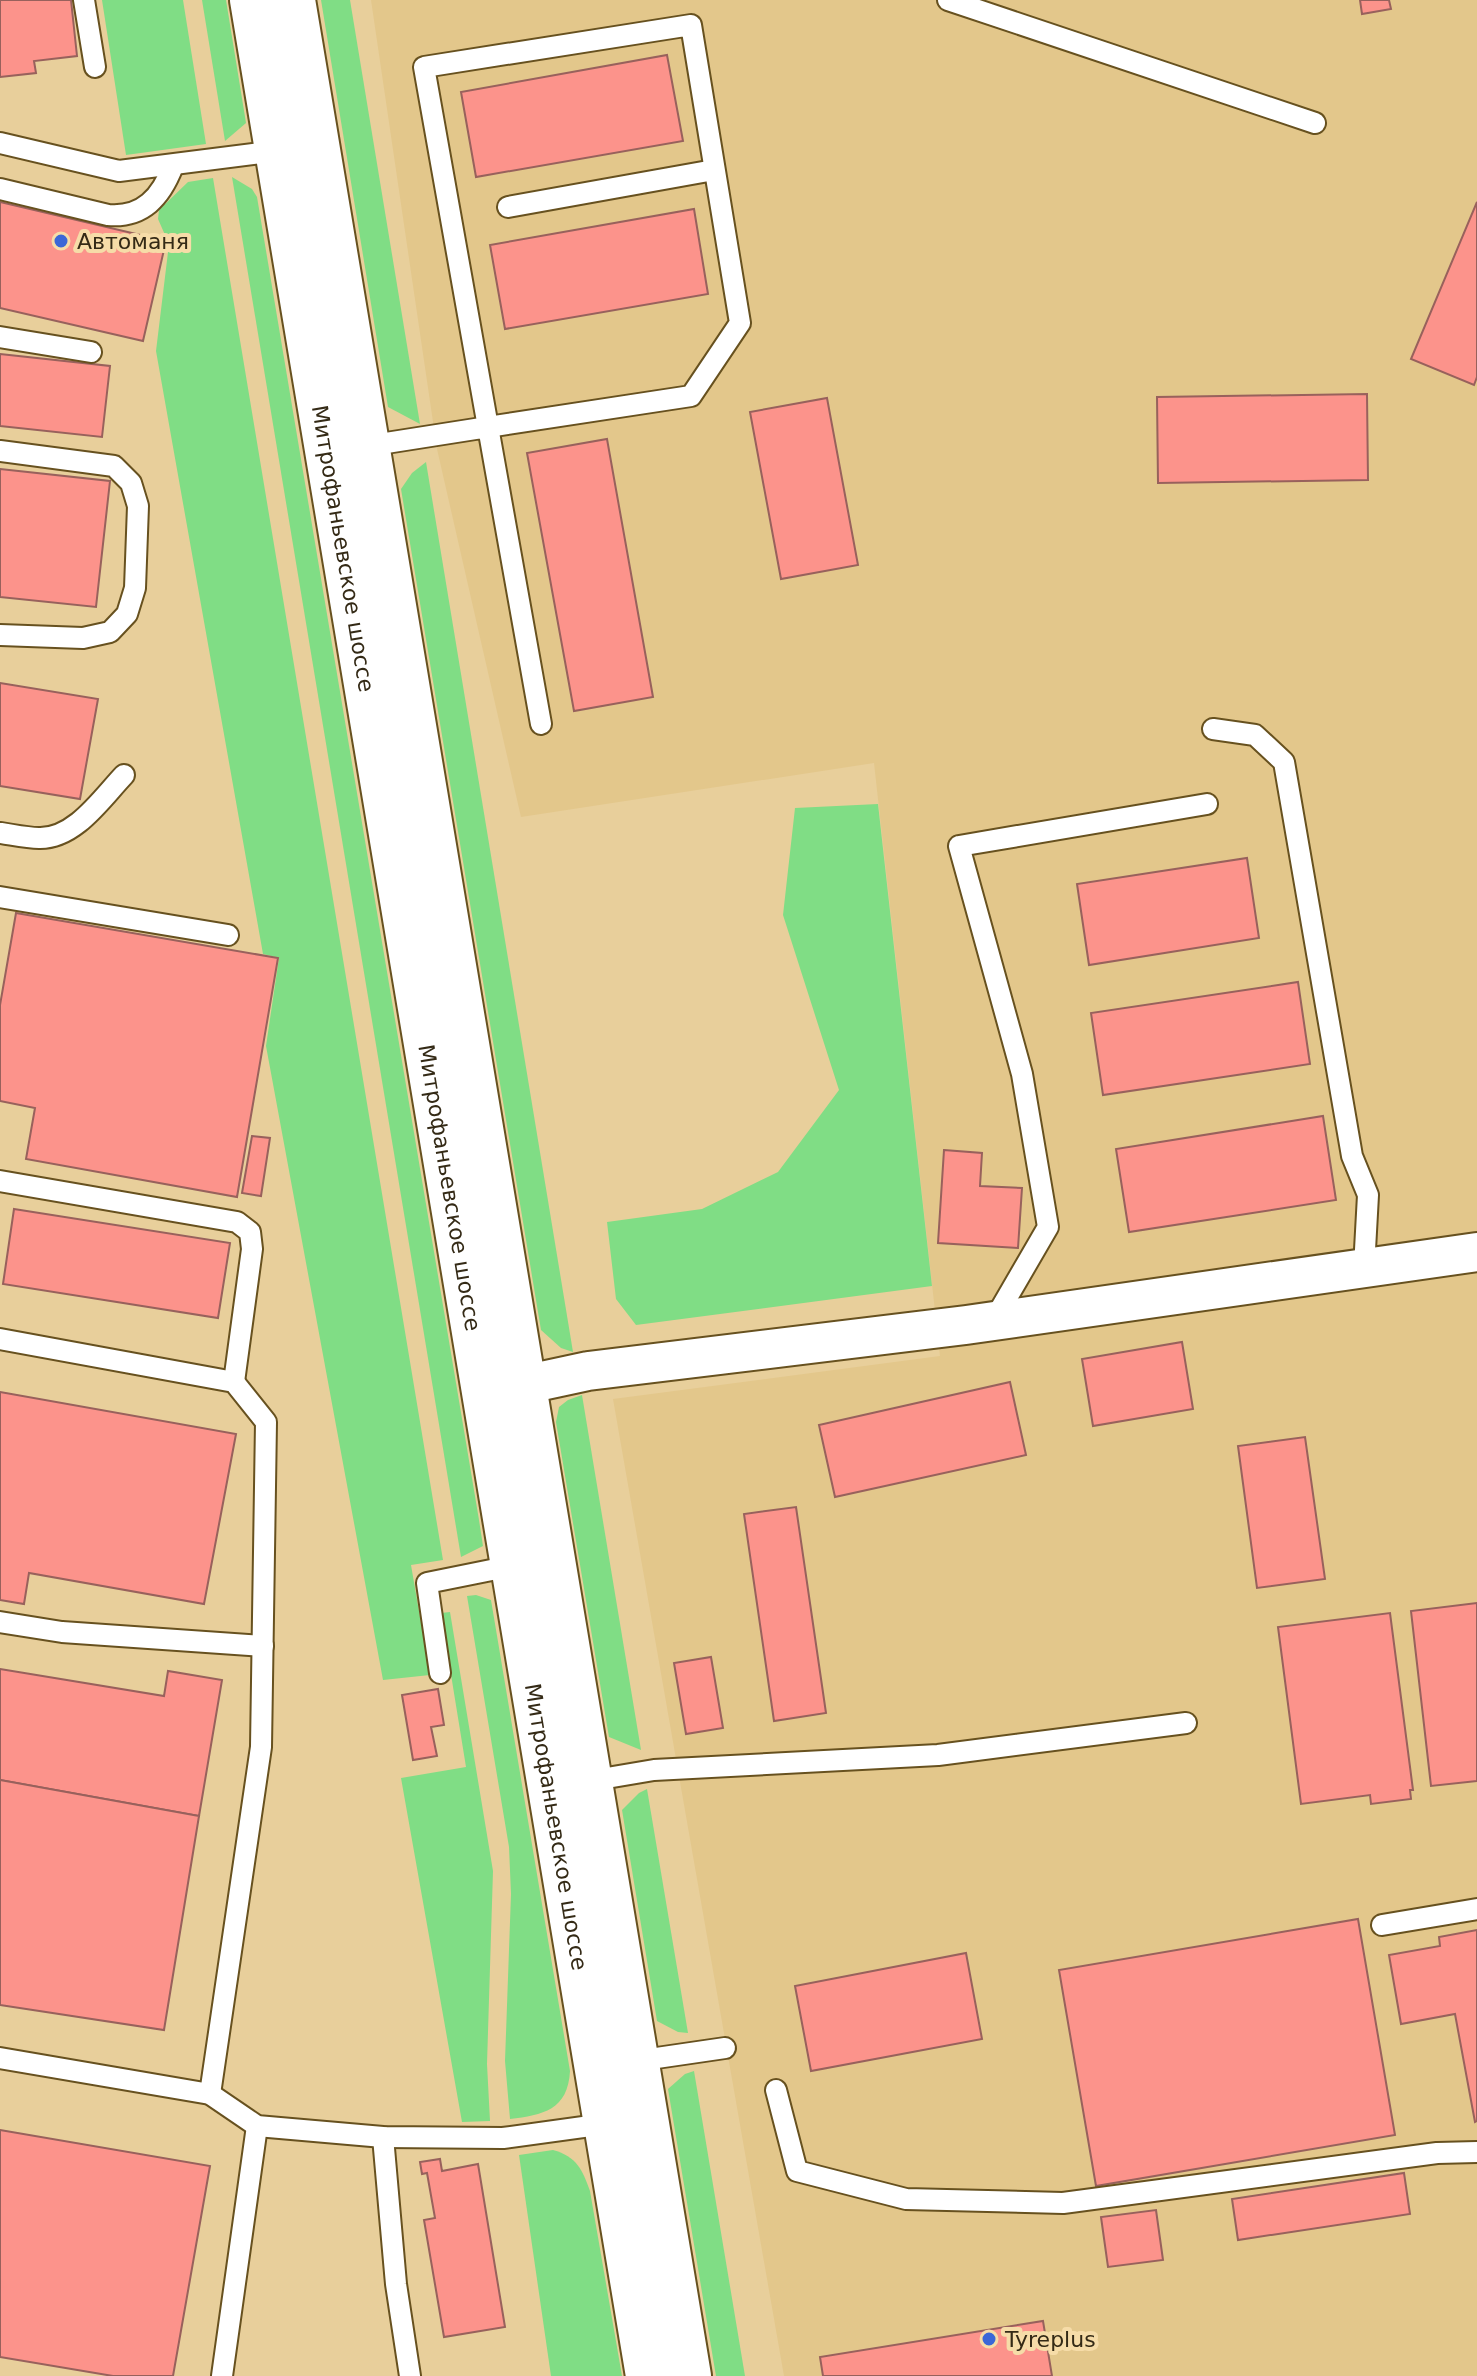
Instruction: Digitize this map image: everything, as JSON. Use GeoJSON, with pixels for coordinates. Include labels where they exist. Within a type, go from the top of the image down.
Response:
{"type":"FeatureCollection","features":[{"type":"Feature","properties":{"kind":"main road","name":"Митрофаньевское шоссе"},"geometry":{"type":"LineString","coordinates":[[252,0],[503,1388],[589,1781],[689,2376]]}},
{"type":"Feature","properties":{"kind":"main road","name":"Митрофаньевское шоссе"},"geometry":{"type":"LineString","coordinates":[[293,0],[367,446],[503,1388],[511,1566],[648,2376]]}},
{"type":"Feature","properties":{"kind":"street"},"geometry":{"type":"LineString","coordinates":[[503,1388],[588,1371],[994,1320],[1477,1252]]}},
{"type":"Feature","properties":{"kind":"lane"},"geometry":{"type":"LineString","coordinates":[[84,0],[95,67]]}},
{"type":"Feature","properties":{"kind":"lane"},"geometry":{"type":"LineString","coordinates":[[948,0],[1315,123]]}},
{"type":"Feature","properties":{"kind":"lane"},"geometry":{"type":"LineString","coordinates":[[367,446],[488,427],[691,396],[740,323],[691,25],[424,67],[488,427],[541,724]]}},
{"type":"Feature","properties":{"kind":"lane"},"geometry":{"type":"LineString","coordinates":[[0,143],[119,171],[277,151]]}},
{"type":"Feature","properties":{"kind":"lane"},"geometry":{"type":"LineString","coordinates":[[0,189],[108,215],[125,216],[138,212],[160,194],[173,166]]}},
{"type":"Feature","properties":{"kind":"lane"},"geometry":{"type":"LineString","coordinates":[[508,207],[714,170]]}},
{"type":"Feature","properties":{"kind":"lane"},"geometry":{"type":"LineString","coordinates":[[0,337],[91,352]]}},
{"type":"Feature","properties":{"kind":"lane"},"geometry":{"type":"LineString","coordinates":[[0,451],[114,466],[131,483],[138,506],[135,588],[127,614],[110,632],[83,638],[0,635]]}},
{"type":"Feature","properties":{"kind":"lane"},"geometry":{"type":"LineString","coordinates":[[1213,729],[1255,735],[1284,762],[1352,1156],[1368,1195],[1364,1268]]}},
{"type":"Feature","properties":{"kind":"lane"},"geometry":{"type":"LineString","coordinates":[[0,835],[42,838],[62,834],[79,822],[124,775]]}},
{"type":"Feature","properties":{"kind":"lane"},"geometry":{"type":"LineString","coordinates":[[994,1320],[1048,1227],[1022,1074],[959,846],[1207,804]]}},
{"type":"Feature","properties":{"kind":"lane"},"geometry":{"type":"LineString","coordinates":[[0,897],[228,935]]}},
{"type":"Feature","properties":{"kind":"lane"},"geometry":{"type":"LineString","coordinates":[[0,1181],[237,1222],[250,1232],[252,1249],[234,1382]]}},
{"type":"Feature","properties":{"kind":"lane"},"geometry":{"type":"LineString","coordinates":[[0,1339],[234,1382],[266,1422],[261,1747],[210,2094]]}},
{"type":"Feature","properties":{"kind":"lane"},"geometry":{"type":"LineString","coordinates":[[440,1673],[427,1583],[511,1566]]}},
{"type":"Feature","properties":{"kind":"lane"},"geometry":{"type":"LineString","coordinates":[[0,1622],[62,1632],[263,1646]]}},
{"type":"Feature","properties":{"kind":"lane"},"geometry":{"type":"LineString","coordinates":[[589,1781],[654,1770],[938,1755],[1186,1723]]}},
{"type":"Feature","properties":{"kind":"lane"},"geometry":{"type":"LineString","coordinates":[[1382,1925],[1477,1909]]}},
{"type":"Feature","properties":{"kind":"lane"},"geometry":{"type":"LineString","coordinates":[[636,2061],[725,2048]]}},
{"type":"Feature","properties":{"kind":"lane"},"geometry":{"type":"LineString","coordinates":[[0,2058],[210,2094],[257,2126],[383,2137],[503,2138],[605,2124]]}},
{"type":"Feature","properties":{"kind":"lane"},"geometry":{"type":"LineString","coordinates":[[776,2090],[797,2171],[906,2199],[1063,2203],[1437,2153],[1477,2152]]}},
{"type":"Feature","properties":{"kind":"lane"},"geometry":{"type":"LineString","coordinates":[[222,2376],[257,2126]]}},
{"type":"Feature","properties":{"kind":"lane"},"geometry":{"type":"LineString","coordinates":[[383,2137],[396,2284],[410,2376]]}},
{"type":"Feature","properties":{"kind":"shaded area"},"geometry":{"type":"Polygon","coordinates":[[[371,0],[1477,0],[1477,2376],[784,2376],[613,1399],[940,1356],[874,763],[521,817],[437,449],[371,0]]]}},
{"type":"Feature","properties":{"kind":"green space"},"geometry":{"type":"Polygon","coordinates":[[[102,0],[183,0],[206,144],[126,155],[102,0]]]}},
{"type":"Feature","properties":{"kind":"green space"},"geometry":{"type":"Polygon","coordinates":[[[202,0],[226,0],[246,123],[225,141],[202,0]]]}},
{"type":"Feature","properties":{"kind":"green space"},"geometry":{"type":"Polygon","coordinates":[[[321,0],[350,0],[420,424],[388,407],[321,0]]]}},
{"type":"Feature","properties":{"kind":"green space"},"geometry":{"type":"Polygon","coordinates":[[[232,177],[252,189],[257,197],[479,1520],[483,1546],[461,1557],[232,177]]]}},
{"type":"Feature","properties":{"kind":"green space"},"geometry":{"type":"Polygon","coordinates":[[[213,178],[443,1560],[411,1565],[430,1675],[383,1680],[266,1046],[279,958],[263,954],[156,351],[169,244],[158,219],[159,210],[188,182],[213,178]]]}},
{"type":"Feature","properties":{"kind":"green space"},"geometry":{"type":"Polygon","coordinates":[[[426,462],[573,1352],[561,1348],[541,1330],[401,489],[412,473],[426,462]]]}},
{"type":"Feature","properties":{"kind":"green space"},"geometry":{"type":"Polygon","coordinates":[[[878,804],[932,1286],[636,1325],[616,1299],[607,1222],[702,1209],[778,1172],[839,1090],[783,915],[795,808],[878,804]]]}},
{"type":"Feature","properties":{"kind":"green space"},"geometry":{"type":"Polygon","coordinates":[[[582,1395],[641,1750],[609,1737],[556,1422],[559,1407],[582,1395]]]}},
{"type":"Feature","properties":{"kind":"green space"},"geometry":{"type":"Polygon","coordinates":[[[476,1595],[491,1600],[570,2071],[564,2094],[552,2108],[510,2119],[505,2061],[511,1894],[509,1847],[467,1596],[476,1595]]]}},
{"type":"Feature","properties":{"kind":"green space"},"geometry":{"type":"Polygon","coordinates":[[[450,1612],[493,1871],[487,2064],[490,2121],[462,2122],[401,1778],[466,1767],[441,1613],[450,1612]]]}},
{"type":"Feature","properties":{"kind":"green space"},"geometry":{"type":"Polygon","coordinates":[[[647,1789],[688,2033],[678,2032],[657,2021],[622,1810],[647,1789]]]}},
{"type":"Feature","properties":{"kind":"green space"},"geometry":{"type":"Polygon","coordinates":[[[694,2071],[745,2376],[716,2376],[668,2089],[685,2074],[694,2071]]]}},
{"type":"Feature","properties":{"kind":"green space"},"geometry":{"type":"Polygon","coordinates":[[[553,2150],[568,2156],[578,2165],[590,2191],[622,2376],[551,2376],[519,2155],[553,2150]]]}},
{"type":"Feature","properties":{"kind":"building"},"geometry":{"type":"Polygon","coordinates":[[[0,0],[71,0],[77,56],[34,61],[36,73],[0,77],[0,0]]]}},
{"type":"Feature","properties":{"kind":"building"},"geometry":{"type":"Polygon","coordinates":[[[1360,0],[1389,0],[1391,9],[1362,14],[1360,0]]]}},
{"type":"Feature","properties":{"kind":"building"},"geometry":{"type":"Polygon","coordinates":[[[667,55],[683,141],[476,177],[461,92],[667,55]]]}},
{"type":"Feature","properties":{"kind":"building"},"geometry":{"type":"Polygon","coordinates":[[[0,202],[166,241],[143,341],[0,308],[0,202]]]}},
{"type":"Feature","properties":{"kind":"building"},"geometry":{"type":"Polygon","coordinates":[[[1477,202],[1477,377],[1474,385],[1411,359],[1477,202]]]}},
{"type":"Feature","properties":{"kind":"building"},"geometry":{"type":"Polygon","coordinates":[[[694,209],[708,294],[505,329],[490,245],[694,209]]]}},
{"type":"Feature","properties":{"kind":"building"},"geometry":{"type":"Polygon","coordinates":[[[0,354],[110,366],[102,437],[0,426],[0,354]]]}},
{"type":"Feature","properties":{"kind":"building"},"geometry":{"type":"Polygon","coordinates":[[[1367,394],[1368,480],[1158,483],[1157,397],[1367,394]]]}},
{"type":"Feature","properties":{"kind":"building"},"geometry":{"type":"Polygon","coordinates":[[[827,398],[858,565],[781,579],[750,412],[827,398]]]}},
{"type":"Feature","properties":{"kind":"building"},"geometry":{"type":"Polygon","coordinates":[[[607,439],[653,697],[574,711],[527,453],[607,439]]]}},
{"type":"Feature","properties":{"kind":"building"},"geometry":{"type":"Polygon","coordinates":[[[0,469],[110,481],[96,607],[0,597],[0,469]]]}},
{"type":"Feature","properties":{"kind":"building"},"geometry":{"type":"Polygon","coordinates":[[[0,683],[98,699],[80,799],[0,786],[0,683]]]}},
{"type":"Feature","properties":{"kind":"building"},"geometry":{"type":"Polygon","coordinates":[[[1247,858],[1259,938],[1089,965],[1077,884],[1247,858]]]}},
{"type":"Feature","properties":{"kind":"building"},"geometry":{"type":"Polygon","coordinates":[[[16,913],[278,958],[237,1197],[26,1159],[35,1108],[0,1101],[0,1005],[16,913]]]}},
{"type":"Feature","properties":{"kind":"building"},"geometry":{"type":"Polygon","coordinates":[[[1298,982],[1310,1064],[1103,1095],[1091,1013],[1298,982]]]}},
{"type":"Feature","properties":{"kind":"building"},"geometry":{"type":"Polygon","coordinates":[[[1323,1116],[1336,1200],[1129,1232],[1116,1149],[1323,1116]]]}},
{"type":"Feature","properties":{"kind":"building"},"geometry":{"type":"Polygon","coordinates":[[[252,1136],[270,1138],[261,1196],[242,1193],[252,1136]]]}},
{"type":"Feature","properties":{"kind":"building"},"geometry":{"type":"Polygon","coordinates":[[[944,1150],[982,1153],[980,1186],[1022,1188],[1018,1248],[938,1243],[944,1150]]]}},
{"type":"Feature","properties":{"kind":"building"},"geometry":{"type":"Polygon","coordinates":[[[14,1209],[230,1243],[218,1318],[3,1284],[14,1209]]]}},
{"type":"Feature","properties":{"kind":"building"},"geometry":{"type":"Polygon","coordinates":[[[1182,1342],[1193,1409],[1093,1426],[1082,1359],[1182,1342]]]}},
{"type":"Feature","properties":{"kind":"building"},"geometry":{"type":"Polygon","coordinates":[[[1010,1382],[1026,1455],[835,1497],[819,1425],[1010,1382]]]}},
{"type":"Feature","properties":{"kind":"building"},"geometry":{"type":"Polygon","coordinates":[[[0,1392],[236,1434],[204,1604],[29,1573],[24,1604],[0,1600],[0,1392]]]}},
{"type":"Feature","properties":{"kind":"building"},"geometry":{"type":"Polygon","coordinates":[[[1305,1437],[1325,1579],[1257,1588],[1238,1446],[1305,1437]]]}},
{"type":"Feature","properties":{"kind":"building"},"geometry":{"type":"Polygon","coordinates":[[[796,1507],[826,1713],[774,1721],[744,1514],[796,1507]]]}},
{"type":"Feature","properties":{"kind":"building"},"geometry":{"type":"Polygon","coordinates":[[[1477,1603],[1477,1781],[1431,1786],[1411,1611],[1477,1603]]]}},
{"type":"Feature","properties":{"kind":"building"},"geometry":{"type":"Polygon","coordinates":[[[1390,1613],[1413,1790],[1410,1790],[1411,1799],[1371,1804],[1370,1795],[1301,1804],[1278,1627],[1390,1613]]]}},
{"type":"Feature","properties":{"kind":"building"},"geometry":{"type":"Polygon","coordinates":[[[711,1657],[723,1728],[686,1734],[674,1663],[711,1657]]]}},
{"type":"Feature","properties":{"kind":"building"},"geometry":{"type":"Polygon","coordinates":[[[0,1669],[164,1696],[168,1671],[222,1680],[199,1816],[0,1780],[0,1669]]]}},
{"type":"Feature","properties":{"kind":"building"},"geometry":{"type":"Polygon","coordinates":[[[438,1689],[444,1725],[431,1727],[437,1756],[413,1760],[402,1695],[438,1689]]]}},
{"type":"Feature","properties":{"kind":"building"},"geometry":{"type":"Polygon","coordinates":[[[0,1780],[199,1816],[164,2030],[0,2005],[0,1780]]]}},
{"type":"Feature","properties":{"kind":"building"},"geometry":{"type":"Polygon","coordinates":[[[1358,1919],[1395,2135],[1096,2186],[1059,1970],[1358,1919]]]}},
{"type":"Feature","properties":{"kind":"building"},"geometry":{"type":"Polygon","coordinates":[[[1477,1930],[1475,2122],[1455,2014],[1401,2024],[1389,1955],[1440,1946],[1439,1937],[1477,1930]]]}},
{"type":"Feature","properties":{"kind":"building"},"geometry":{"type":"Polygon","coordinates":[[[966,1953],[982,2039],[811,2071],[795,1986],[966,1953]]]}},
{"type":"Feature","properties":{"kind":"building"},"geometry":{"type":"Polygon","coordinates":[[[0,2130],[210,2166],[173,2376],[113,2376],[0,2357],[0,2130]]]}},
{"type":"Feature","properties":{"kind":"building"},"geometry":{"type":"Polygon","coordinates":[[[440,2159],[442,2171],[478,2164],[505,2327],[444,2337],[424,2220],[435,2218],[427,2173],[422,2174],[420,2162],[440,2159]]]}},
{"type":"Feature","properties":{"kind":"building"},"geometry":{"type":"Polygon","coordinates":[[[1404,2173],[1410,2214],[1238,2240],[1232,2199],[1404,2173]]]}},
{"type":"Feature","properties":{"kind":"building"},"geometry":{"type":"Polygon","coordinates":[[[1156,2210],[1163,2260],[1108,2267],[1101,2217],[1156,2210]]]}},
{"type":"Feature","properties":{"kind":"building","name":"Tyreplus"},"geometry":{"type":"Polygon","coordinates":[[[1043,2321],[1052,2376],[823,2376],[820,2357],[1043,2321]]]}},
{"type":"Feature","properties":{"kind":"place","name":"Автоманя"},"geometry":{"type":"Point","coordinates":[61,241]}},
{"type":"Feature","properties":{"kind":"place","name":"Tyreplus"},"geometry":{"type":"Point","coordinates":[989,2339]}}]}
